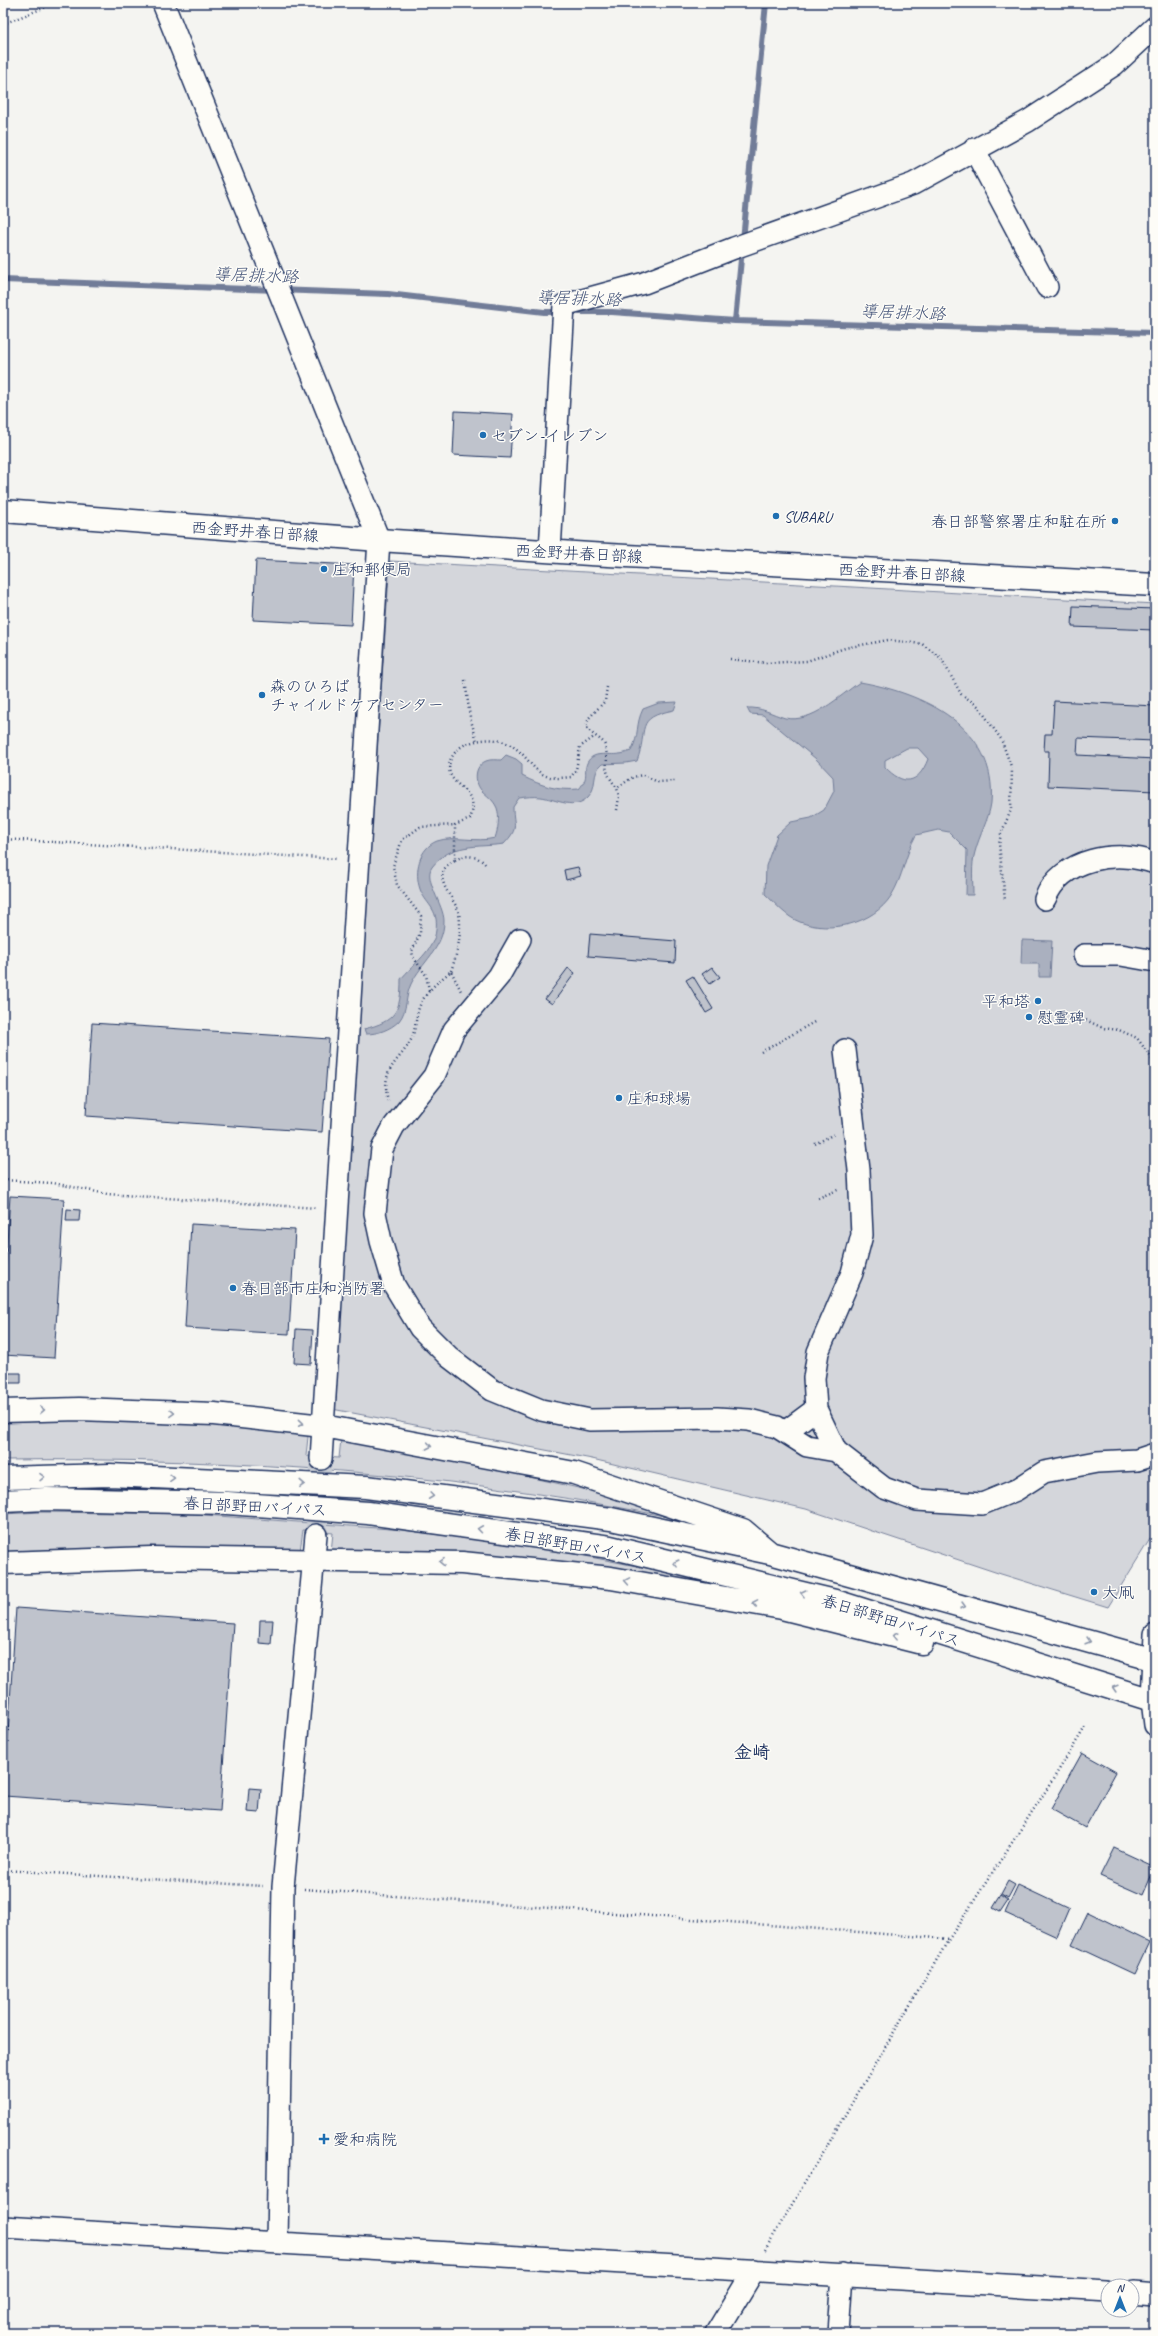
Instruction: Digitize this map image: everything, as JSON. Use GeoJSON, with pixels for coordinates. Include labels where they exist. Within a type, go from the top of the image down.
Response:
{"type":"FeatureCollection","features":[{"type":"Feature","properties":{"kind":"main road","name":"西金野井春日部線"},"geometry":{"type":"LineString","coordinates":[[3,511],[379,540],[550,551],[1155,585]]}},
{"type":"Feature","properties":{"kind":"main road"},"geometry":{"type":"LineString","coordinates":[[3,1411],[79,1409],[214,1414],[323,1426],[574,1473],[743,1530],[770,1554]]}},
{"type":"Feature","properties":{"kind":"main road","name":"春日部野田バイパス"},"geometry":{"type":"LineString","coordinates":[[3,1478],[110,1475],[366,1487],[611,1519],[770,1554],[1154,1660]]}},
{"type":"Feature","properties":{"kind":"main road","name":"春日部野田バイパス"},"geometry":{"type":"LineString","coordinates":[[3,1501],[46,1499],[227,1503],[360,1512],[610,1547],[835,1601],[1153,1700]]}},
{"type":"Feature","properties":{"kind":"main road"},"geometry":{"type":"LineString","coordinates":[[3,1563],[151,1558],[462,1563],[611,1578],[782,1608],[973,1656],[1016,1658]]}},
{"type":"Feature","properties":{"kind":"street"},"geometry":{"type":"LineString","coordinates":[[163,3],[379,540],[336,1209],[322,1459]]}},
{"type":"Feature","properties":{"kind":"street"},"geometry":{"type":"LineString","coordinates":[[550,551],[564,305],[644,284],[734,248],[913,184],[974,149],[1028,121],[1114,65],[1155,27]]}},
{"type":"Feature","properties":{"kind":"street"},"geometry":{"type":"LineString","coordinates":[[974,149],[1047,287]]}},
{"type":"Feature","properties":{"kind":"street"},"geometry":{"type":"LineString","coordinates":[[1045,899],[1050,887],[1074,867],[1096,859],[1118,857],[1155,864]]}},
{"type":"Feature","properties":{"kind":"street"},"geometry":{"type":"LineString","coordinates":[[520,939],[499,976],[454,1030],[434,1076],[399,1120],[382,1149],[375,1213],[381,1241],[398,1292],[420,1328],[449,1357],[492,1390],[541,1410],[590,1420],[717,1418],[749,1420],[777,1427],[807,1446],[836,1451]]}},
{"type":"Feature","properties":{"kind":"street"},"geometry":{"type":"LineString","coordinates":[[1084,955],[1121,956],[1155,962]]}},
{"type":"Feature","properties":{"kind":"street"},"geometry":{"type":"LineString","coordinates":[[845,1050],[859,1170],[862,1235],[852,1273],[818,1352],[814,1378],[816,1409],[836,1451],[884,1488],[910,1498],[917,1500],[982,1504],[1016,1490],[1044,1472],[1098,1462],[1136,1460],[1155,1454]]}},
{"type":"Feature","properties":{"kind":"street"},"geometry":{"type":"LineString","coordinates":[[785,1432],[816,1409]]}},
{"type":"Feature","properties":{"kind":"street"},"geometry":{"type":"LineString","coordinates":[[278,2243],[283,1888],[312,1561],[316,1535]]}},
{"type":"Feature","properties":{"kind":"street"},"geometry":{"type":"LineString","coordinates":[[1155,1634],[1153,1700],[1155,1725]]}},
{"type":"Feature","properties":{"kind":"street"},"geometry":{"type":"LineString","coordinates":[[3,2227],[1100,2291]]}},
{"type":"Feature","properties":{"kind":"street"},"geometry":{"type":"LineString","coordinates":[[716,2333],[754,2270]]}},
{"type":"Feature","properties":{"kind":"street"},"geometry":{"type":"LineString","coordinates":[[838,2333],[842,2275]]}},
{"type":"Feature","properties":{"kind":"street"},"geometry":{"type":"LineString","coordinates":[[1140,2293],[1155,2294]]}},
{"type":"Feature","properties":{"kind":"path"},"geometry":{"type":"LineString","coordinates":[[3,24],[56,3]]}},
{"type":"Feature","properties":{"kind":"path"},"geometry":{"type":"LineString","coordinates":[[730,660],[766,662],[807,661],[845,648],[888,640],[922,644],[941,658],[960,694],[978,706],[1001,738],[1012,769],[1011,810],[1001,834],[999,844],[1005,900]]}},
{"type":"Feature","properties":{"kind":"path"},"geometry":{"type":"LineString","coordinates":[[465,680],[470,717],[477,741]]}},
{"type":"Feature","properties":{"kind":"path"},"geometry":{"type":"LineString","coordinates":[[607,687],[605,701],[588,718],[586,726],[594,737],[601,740],[605,745],[606,772],[617,788],[619,797],[617,810]]}},
{"type":"Feature","properties":{"kind":"path"},"geometry":{"type":"LineString","coordinates":[[429,990],[426,975],[413,958],[412,951],[420,933],[421,916],[397,885],[393,866],[402,840],[420,827],[455,826],[470,819],[474,808],[470,794],[458,786],[451,775],[450,762],[462,745],[491,738],[506,743],[520,752],[532,767],[546,776],[560,779],[571,777],[576,770],[580,747],[594,737]]}},
{"type":"Feature","properties":{"kind":"path"},"geometry":{"type":"LineString","coordinates":[[617,788],[633,777],[643,775],[658,782],[675,781]]}},
{"type":"Feature","properties":{"kind":"path"},"geometry":{"type":"LineString","coordinates":[[455,826],[455,859]]}},
{"type":"Feature","properties":{"kind":"path"},"geometry":{"type":"LineString","coordinates":[[3,839],[359,860]]}},
{"type":"Feature","properties":{"kind":"path"},"geometry":{"type":"LineString","coordinates":[[399,1120],[390,1110],[386,1093],[388,1070],[412,1038],[419,1008],[429,990],[451,971],[459,949],[461,931],[458,911],[444,888],[443,873],[449,863],[460,857],[475,857],[486,865]]}},
{"type":"Feature","properties":{"kind":"path"},"geometry":{"type":"LineString","coordinates":[[451,971],[458,987],[475,1005]]}},
{"type":"Feature","properties":{"kind":"path"},"geometry":{"type":"LineString","coordinates":[[1075,1015],[1103,1028],[1119,1030],[1137,1038],[1155,1063]]}},
{"type":"Feature","properties":{"kind":"path"},"geometry":{"type":"LineString","coordinates":[[761,1052],[816,1021]]}},
{"type":"Feature","properties":{"kind":"path"},"geometry":{"type":"LineString","coordinates":[[3,1180],[53,1183],[107,1194],[336,1209]]}},
{"type":"Feature","properties":{"kind":"path"},"geometry":{"type":"LineString","coordinates":[[754,2270],[811,2170],[949,1939],[1047,1789],[1086,1726]]}},
{"type":"Feature","properties":{"kind":"path"},"geometry":{"type":"LineString","coordinates":[[3,1870],[283,1888],[949,1939]]}},
{"type":"Feature","properties":{"kind":"shaded area"},"geometry":{"type":"Polygon","coordinates":[[[390,561],[1155,604],[1155,1531],[1108,1607],[1001,1574],[806,1509],[592,1459],[332,1409],[390,561]]]}},
{"type":"Feature","properties":{"kind":"shaded area"},"geometry":{"type":"Polygon","coordinates":[[[3,1419],[140,1419],[303,1432],[308,1437],[306,1456],[339,1458],[341,1439],[458,1461],[596,1492],[702,1524],[529,1492],[354,1472],[179,1462],[3,1460],[3,1419]]]}},
{"type":"Feature","properties":{"kind":"shaded area"},"geometry":{"type":"Polygon","coordinates":[[[42,1512],[192,1514],[403,1530],[554,1550],[688,1576],[776,1599],[331,1552],[333,1533],[303,1530],[300,1551],[3,1553],[3,1514],[42,1512]]]}},
{"type":"Feature","properties":{"kind":"water"},"geometry":{"type":"Polygon","coordinates":[[[860,682],[884,687],[931,705],[952,718],[969,734],[982,754],[990,776],[991,803],[974,857],[973,895],[966,895],[967,850],[949,832],[938,830],[916,835],[895,889],[883,906],[873,914],[850,924],[824,927],[812,925],[800,922],[790,917],[765,894],[766,866],[777,835],[791,822],[811,818],[824,810],[834,791],[833,777],[816,759],[763,715],[750,714],[747,708],[762,710],[785,718],[795,719],[805,717],[825,708],[860,682]],[[907,748],[885,760],[885,767],[904,780],[915,778],[920,774],[928,759],[918,748],[907,748]]]}},
{"type":"Feature","properties":{"kind":"water"},"geometry":{"type":"Polygon","coordinates":[[[677,702],[674,710],[661,713],[647,721],[637,761],[602,764],[597,772],[591,793],[583,801],[571,804],[547,798],[519,798],[513,807],[514,830],[504,844],[474,846],[456,850],[447,853],[439,859],[432,867],[430,878],[444,921],[440,939],[411,984],[404,1012],[399,1021],[392,1027],[383,1031],[366,1034],[364,1029],[383,1022],[390,1018],[394,1013],[398,1007],[400,999],[401,979],[427,951],[434,938],[436,923],[434,911],[422,894],[418,882],[418,868],[422,855],[431,844],[444,839],[480,840],[495,838],[498,823],[498,812],[494,802],[481,790],[477,782],[476,774],[479,766],[488,760],[501,760],[506,755],[516,759],[522,764],[522,776],[529,780],[557,788],[579,789],[585,778],[587,763],[593,756],[601,754],[620,754],[631,751],[636,740],[639,720],[643,709],[659,703],[677,702]]]}},
{"type":"Feature","properties":{"kind":"water"},"geometry":{"type":"Polygon","coordinates":[[[1022,940],[1052,941],[1050,977],[1039,977],[1039,964],[1021,964],[1022,940]]]}},
{"type":"Feature","properties":{"kind":"building","name":"セブン-イレブン"},"geometry":{"type":"Polygon","coordinates":[[[455,411],[513,414],[510,458],[453,455],[455,411]]]}},
{"type":"Feature","properties":{"kind":"building"},"geometry":{"type":"Polygon","coordinates":[[[256,560],[354,565],[351,625],[253,620],[256,560]]]}},
{"type":"Feature","properties":{"kind":"building"},"geometry":{"type":"Polygon","coordinates":[[[1073,606],[1155,609],[1155,630],[1072,627],[1073,606]]]}},
{"type":"Feature","properties":{"kind":"building"},"geometry":{"type":"Polygon","coordinates":[[[1054,701],[1155,706],[1155,741],[1078,738],[1077,755],[1155,759],[1155,791],[1048,786],[1049,751],[1044,751],[1045,734],[1052,734],[1054,701]]]}},
{"type":"Feature","properties":{"kind":"building"},"geometry":{"type":"Polygon","coordinates":[[[578,867],[581,876],[566,880],[564,870],[578,867]]]}},
{"type":"Feature","properties":{"kind":"building"},"geometry":{"type":"Polygon","coordinates":[[[590,934],[676,941],[675,963],[588,956],[590,934]]]}},
{"type":"Feature","properties":{"kind":"building"},"geometry":{"type":"Polygon","coordinates":[[[712,967],[720,977],[710,984],[702,974],[712,967]]]}},
{"type":"Feature","properties":{"kind":"building"},"geometry":{"type":"Polygon","coordinates":[[[568,968],[575,973],[552,1004],[545,999],[568,968]]]}},
{"type":"Feature","properties":{"kind":"building"},"geometry":{"type":"Polygon","coordinates":[[[693,976],[713,1009],[706,1013],[686,980],[693,976]]]}},
{"type":"Feature","properties":{"kind":"building"},"geometry":{"type":"Polygon","coordinates":[[[92,1023],[329,1039],[322,1132],[86,1116],[92,1023]]]}},
{"type":"Feature","properties":{"kind":"building"},"geometry":{"type":"Polygon","coordinates":[[[10,1196],[64,1199],[54,1358],[3,1355],[3,1305],[10,1196]]]}},
{"type":"Feature","properties":{"kind":"building"},"geometry":{"type":"Polygon","coordinates":[[[67,1209],[80,1210],[79,1221],[66,1221],[67,1209]]]}},
{"type":"Feature","properties":{"kind":"building"},"geometry":{"type":"Polygon","coordinates":[[[191,1224],[295,1230],[289,1334],[185,1328],[191,1224]]]}},
{"type":"Feature","properties":{"kind":"building"},"geometry":{"type":"Polygon","coordinates":[[[296,1329],[313,1330],[311,1364],[294,1363],[296,1329]]]}},
{"type":"Feature","properties":{"kind":"building"},"geometry":{"type":"Polygon","coordinates":[[[3,1373],[21,1373],[21,1383],[3,1383],[3,1373]]]}},
{"type":"Feature","properties":{"kind":"building"},"geometry":{"type":"Polygon","coordinates":[[[16,1608],[233,1623],[220,1811],[4,1796],[16,1608]]]}},
{"type":"Feature","properties":{"kind":"building"},"geometry":{"type":"Polygon","coordinates":[[[260,1620],[273,1620],[271,1644],[259,1643],[260,1620]]]}},
{"type":"Feature","properties":{"kind":"building"},"geometry":{"type":"Polygon","coordinates":[[[1082,1753],[1116,1772],[1085,1828],[1051,1809],[1082,1753]]]}},
{"type":"Feature","properties":{"kind":"building"},"geometry":{"type":"Polygon","coordinates":[[[249,1788],[261,1789],[259,1813],[247,1812],[249,1788]]]}},
{"type":"Feature","properties":{"kind":"building"},"geometry":{"type":"Polygon","coordinates":[[[1114,1848],[1155,1867],[1143,1895],[1100,1876],[1114,1848]]]}},
{"type":"Feature","properties":{"kind":"building"},"geometry":{"type":"Polygon","coordinates":[[[1008,1881],[1015,1885],[1008,1898],[1001,1894],[1008,1881]]]}},
{"type":"Feature","properties":{"kind":"building"},"geometry":{"type":"Polygon","coordinates":[[[1018,1885],[1069,1909],[1057,1937],[1005,1913],[1018,1885]]]}},
{"type":"Feature","properties":{"kind":"building"},"geometry":{"type":"Polygon","coordinates":[[[1001,1895],[1008,1900],[1000,1912],[993,1908],[1001,1895]]]}},
{"type":"Feature","properties":{"kind":"building"},"geometry":{"type":"Polygon","coordinates":[[[1088,1912],[1149,1942],[1134,1974],[1072,1945],[1088,1912]]]}},
{"type":"Feature","properties":{"kind":"waterway"},"geometry":{"type":"LineString","coordinates":[[743,240],[766,3]]}},
{"type":"Feature","properties":{"kind":"waterway"},"geometry":{"type":"LineString","coordinates":[[735,321],[742,249]]}},
{"type":"Feature","properties":{"kind":"waterway","name":"導居排水路"},"geometry":{"type":"LineString","coordinates":[[3,280],[388,294],[544,312],[560,312]]}},
{"type":"Feature","properties":{"kind":"waterway","name":"導居排水路"},"geometry":{"type":"LineString","coordinates":[[569,312],[612,312],[735,321],[1155,333]]}},
{"type":"Feature","properties":{"kind":"tunnel"},"geometry":{"type":"LineString","coordinates":[[316,1535],[321,1459]]}},
{"type":"Feature","properties":{"kind":"place","name":"セブン-イレブン"},"geometry":{"type":"Point","coordinates":[483,435]}},
{"type":"Feature","properties":{"kind":"place","name":"SUBARU"},"geometry":{"type":"Point","coordinates":[776,516]}},
{"type":"Feature","properties":{"kind":"place","name":"春日部警察署庄和駐在所"},"geometry":{"type":"Point","coordinates":[1115,521]}},
{"type":"Feature","properties":{"kind":"place","name":"庄和郵便局"},"geometry":{"type":"Point","coordinates":[324,569]}},
{"type":"Feature","properties":{"kind":"place","name":"森のひろば チャイルドケアセンター"},"geometry":{"type":"Point","coordinates":[262,695]}},
{"type":"Feature","properties":{"kind":"place","name":"平和塔"},"geometry":{"type":"Point","coordinates":[1038,1001]}},
{"type":"Feature","properties":{"kind":"place","name":"慰霊碑"},"geometry":{"type":"Point","coordinates":[1029,1017]}},
{"type":"Feature","properties":{"kind":"place","name":"庄和球場"},"geometry":{"type":"Point","coordinates":[619,1098]}},
{"type":"Feature","properties":{"kind":"place","name":"春日部市庄和消防署"},"geometry":{"type":"Point","coordinates":[233,1288]}},
{"type":"Feature","properties":{"kind":"place","name":"大凧"},"geometry":{"type":"Point","coordinates":[1094,1592]}},
{"type":"Feature","properties":{"kind":"place","name":"愛和病院"},"geometry":{"type":"Point","coordinates":[324,2139]}},
{"type":"Feature","properties":{"kind":"district","name":"金崎"},"geometry":{"type":"Point","coordinates":[752,1752]}}]}
